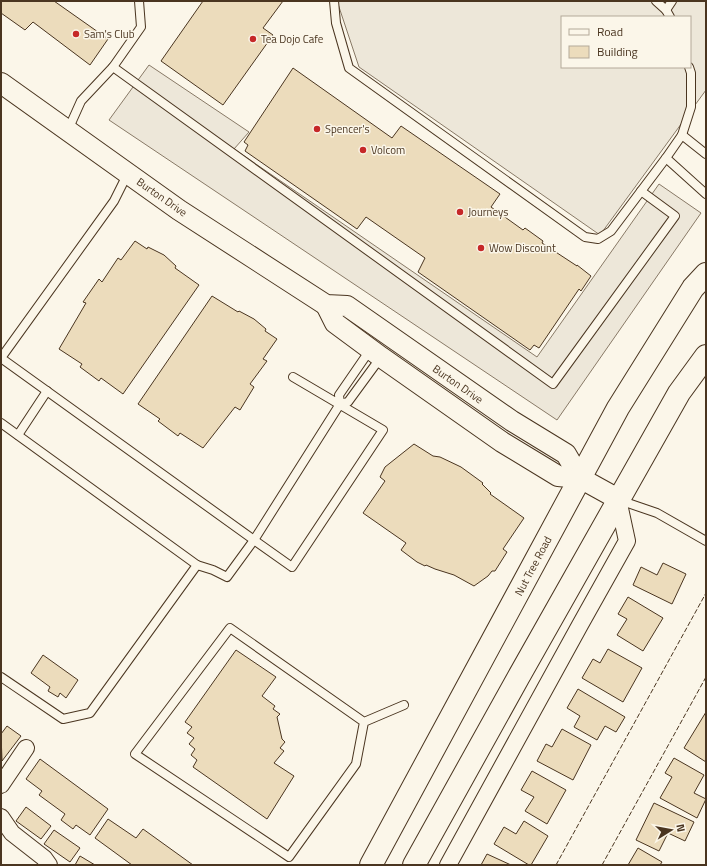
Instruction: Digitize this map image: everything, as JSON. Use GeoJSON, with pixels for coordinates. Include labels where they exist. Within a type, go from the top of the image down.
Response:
{"type":"FeatureCollection","features":[{"type":"Feature","properties":{"kind":"main road","name":"Nut Tree Road"},"geometry":{"type":"LineString","coordinates":[[371,865],[622,401],[693,288],[706,274]]}},
{"type":"Feature","properties":{"kind":"main road"},"geometry":{"type":"LineString","coordinates":[[414,865],[678,393],[706,356]]}},
{"type":"Feature","properties":{"kind":"street","name":"Burton Drive"},"geometry":{"type":"LineString","coordinates":[[1,83],[179,210],[326,305],[347,306],[512,421],[566,454],[580,478]]}},
{"type":"Feature","properties":{"kind":"street","name":"Burton Drive"},"geometry":{"type":"LineString","coordinates":[[326,305],[335,323],[502,442],[558,476],[580,478],[618,499]]}},
{"type":"Feature","properties":{"kind":"street"},"geometry":{"type":"LineString","coordinates":[[448,865],[628,541],[618,499]]}},
{"type":"Feature","properties":{"kind":"street"},"geometry":{"type":"LineString","coordinates":[[1,785],[26,748]]}},
{"type":"Feature","properties":{"kind":"street"},"geometry":{"type":"LineString","coordinates":[[1,817],[12,834],[44,858],[49,865]]}},
{"type":"Feature","properties":{"kind":"lane"},"geometry":{"type":"LineString","coordinates":[[68,130],[81,101],[113,67],[141,27],[139,1]]}},
{"type":"Feature","properties":{"kind":"lane"},"geometry":{"type":"LineString","coordinates":[[334,1],[336,23],[349,68],[585,237],[598,239],[611,231],[682,135],[691,107],[691,73],[689,68]]}},
{"type":"Feature","properties":{"kind":"lane"},"geometry":{"type":"LineString","coordinates":[[656,1],[668,13],[672,1]]}},
{"type":"Feature","properties":{"kind":"lane"},"geometry":{"type":"LineString","coordinates":[[113,67],[553,384],[675,216],[641,191]]}},
{"type":"Feature","properties":{"kind":"lane"},"geometry":{"type":"LineString","coordinates":[[682,135],[706,154]]}},
{"type":"Feature","properties":{"kind":"lane"},"geometry":{"type":"LineString","coordinates":[[666,158],[706,194]]}},
{"type":"Feature","properties":{"kind":"lane"},"geometry":{"type":"LineString","coordinates":[[128,173],[114,202],[1,358],[292,567],[383,430],[293,377]]}},
{"type":"Feature","properties":{"kind":"lane"},"geometry":{"type":"LineString","coordinates":[[1,424],[197,565],[213,570],[227,577],[254,540],[340,404],[339,395],[376,353]]}},
{"type":"Feature","properties":{"kind":"lane"},"geometry":{"type":"LineString","coordinates":[[340,404],[348,402],[376,353]]}},
{"type":"Feature","properties":{"kind":"lane"},"geometry":{"type":"LineString","coordinates":[[18,436],[48,391]]}},
{"type":"Feature","properties":{"kind":"lane"},"geometry":{"type":"LineString","coordinates":[[618,499],[657,513],[706,541]]}},
{"type":"Feature","properties":{"kind":"lane"},"geometry":{"type":"LineString","coordinates":[[1,677],[63,719],[90,713],[197,565]]}},
{"type":"Feature","properties":{"kind":"lane"},"geometry":{"type":"LineString","coordinates":[[230,628],[364,722],[356,764],[289,857],[135,754],[230,628]]}},
{"type":"Feature","properties":{"kind":"lane"},"geometry":{"type":"LineString","coordinates":[[364,722],[404,705]]}},
{"type":"Feature","properties":{"kind":"shaded area"},"geometry":{"type":"Polygon","coordinates":[[[337,1],[706,1],[706,90],[600,235],[359,67],[337,1]]]}},
{"type":"Feature","properties":{"kind":"shaded area"},"geometry":{"type":"Polygon","coordinates":[[[149,65],[249,132],[234,149],[537,357],[659,184],[701,213],[557,420],[109,120],[149,65]]]}},
{"type":"Feature","properties":{"kind":"building","name":"Sam's Club"},"geometry":{"type":"Polygon","coordinates":[[[1,1],[54,1],[108,39],[90,65],[33,22],[25,30],[1,13],[1,1]]]}},
{"type":"Feature","properties":{"kind":"building"},"geometry":{"type":"Polygon","coordinates":[[[203,1],[283,1],[263,28],[273,35],[223,105],[161,61],[203,1]]]}},
{"type":"Feature","properties":{"kind":"building"},"geometry":{"type":"Polygon","coordinates":[[[293,68],[392,138],[401,126],[500,194],[491,207],[523,230],[525,228],[543,241],[542,243],[577,265],[591,276],[581,291],[579,289],[539,348],[534,345],[530,350],[418,272],[425,258],[366,217],[357,229],[245,151],[248,145],[244,142],[293,68]]]}},
{"type":"Feature","properties":{"kind":"building"},"geometry":{"type":"Polygon","coordinates":[[[135,241],[147,249],[148,247],[164,255],[176,266],[175,268],[199,285],[123,394],[101,378],[99,381],[80,367],[82,364],[59,349],[86,303],[83,302],[99,279],[102,282],[118,258],[121,260],[135,241]]]}},
{"type":"Feature","properties":{"kind":"building"},"geometry":{"type":"Polygon","coordinates":[[[212,296],[238,312],[239,311],[254,319],[266,329],[265,331],[277,339],[263,359],[267,361],[250,384],[254,387],[240,410],[235,407],[203,448],[180,433],[178,436],[158,421],[160,419],[138,404],[212,296]]]}},
{"type":"Feature","properties":{"kind":"building"},"geometry":{"type":"Polygon","coordinates":[[[414,444],[433,456],[440,457],[461,467],[483,483],[482,484],[491,493],[490,494],[524,518],[503,549],[507,552],[495,571],[492,571],[488,576],[474,586],[454,575],[417,562],[401,550],[406,543],[363,513],[385,481],[380,477],[385,467],[414,444]]]}},
{"type":"Feature","properties":{"kind":"building"},"geometry":{"type":"Polygon","coordinates":[[[663,563],[686,574],[672,604],[633,585],[641,567],[657,575],[663,563]]]}},
{"type":"Feature","properties":{"kind":"building"},"geometry":{"type":"Polygon","coordinates":[[[628,597],[663,618],[643,651],[617,635],[627,619],[618,614],[628,597]]]}},
{"type":"Feature","properties":{"kind":"building"},"geometry":{"type":"Polygon","coordinates":[[[608,649],[642,668],[623,702],[582,678],[593,659],[600,663],[608,649]]]}},
{"type":"Feature","properties":{"kind":"building"},"geometry":{"type":"Polygon","coordinates":[[[236,650],[276,677],[262,696],[275,706],[273,709],[280,714],[277,717],[282,739],[285,742],[280,748],[284,751],[274,763],[294,776],[267,819],[193,767],[197,760],[191,755],[195,749],[189,744],[194,738],[187,733],[192,727],[185,722],[236,650]]]}},
{"type":"Feature","properties":{"kind":"building"},"geometry":{"type":"Polygon","coordinates":[[[43,655],[78,680],[66,698],[60,693],[58,697],[48,691],[50,687],[31,673],[43,655]]]}},
{"type":"Feature","properties":{"kind":"building"},"geometry":{"type":"Polygon","coordinates":[[[578,689],[625,717],[616,732],[605,726],[597,740],[574,727],[580,716],[567,708],[578,689]]]}},
{"type":"Feature","properties":{"kind":"building"},"geometry":{"type":"Polygon","coordinates":[[[706,712],[706,762],[684,748],[706,712]]]}},
{"type":"Feature","properties":{"kind":"building"},"geometry":{"type":"Polygon","coordinates":[[[7,726],[21,736],[2,761],[1,734],[7,726]]]}},
{"type":"Feature","properties":{"kind":"building"},"geometry":{"type":"Polygon","coordinates":[[[562,729],[591,745],[573,780],[537,761],[546,744],[552,747],[562,729]]]}},
{"type":"Feature","properties":{"kind":"building"},"geometry":{"type":"Polygon","coordinates":[[[674,758],[704,775],[694,793],[706,799],[697,818],[660,798],[672,777],[665,773],[674,758]]]}},
{"type":"Feature","properties":{"kind":"building"},"geometry":{"type":"Polygon","coordinates":[[[40,759],[108,809],[90,835],[76,825],[73,829],[61,820],[65,814],[39,795],[42,791],[26,779],[40,759]]]}},
{"type":"Feature","properties":{"kind":"building"},"geometry":{"type":"Polygon","coordinates":[[[532,771],[566,790],[547,824],[525,811],[534,797],[521,790],[532,771]]]}},
{"type":"Feature","properties":{"kind":"building"},"geometry":{"type":"Polygon","coordinates":[[[654,803],[694,822],[685,841],[668,833],[659,851],[636,840],[654,803]]]}},
{"type":"Feature","properties":{"kind":"building"},"geometry":{"type":"Polygon","coordinates":[[[26,807],[51,826],[41,839],[16,821],[26,807]]]}},
{"type":"Feature","properties":{"kind":"building"},"geometry":{"type":"Polygon","coordinates":[[[108,819],[136,838],[143,829],[193,865],[132,865],[95,838],[108,819]]]}},
{"type":"Feature","properties":{"kind":"building"},"geometry":{"type":"Polygon","coordinates":[[[524,821],[548,836],[531,865],[494,844],[504,827],[516,834],[524,821]]]}},
{"type":"Feature","properties":{"kind":"building"},"geometry":{"type":"Polygon","coordinates":[[[54,830],[80,848],[70,862],[44,844],[54,830]]]}},
{"type":"Feature","properties":{"kind":"building"},"geometry":{"type":"Polygon","coordinates":[[[638,848],[662,862],[660,865],[628,865],[638,848]]]}},
{"type":"Feature","properties":{"kind":"building"},"geometry":{"type":"Polygon","coordinates":[[[487,854],[511,865],[481,865],[487,854]]]}},
{"type":"Feature","properties":{"kind":"building"},"geometry":{"type":"Polygon","coordinates":[[[80,856],[95,865],[75,865],[80,856]]]}},
{"type":"Feature","properties":{"kind":"fence"},"geometry":{"type":"LineString","coordinates":[[556,865],[706,593]]}},
{"type":"Feature","properties":{"kind":"fence"},"geometry":{"type":"LineString","coordinates":[[602,865],[706,677]]}},
{"type":"Feature","properties":{"kind":"place","name":"Sam's Club"},"geometry":{"type":"Point","coordinates":[76,34]}},
{"type":"Feature","properties":{"kind":"place","name":"Tea Dojo Cafe"},"geometry":{"type":"Point","coordinates":[253,39]}},
{"type":"Feature","properties":{"kind":"place","name":"Spencer's"},"geometry":{"type":"Point","coordinates":[317,129]}},
{"type":"Feature","properties":{"kind":"place","name":"Volcom"},"geometry":{"type":"Point","coordinates":[363,150]}},
{"type":"Feature","properties":{"kind":"place","name":"Journeys"},"geometry":{"type":"Point","coordinates":[460,212]}},
{"type":"Feature","properties":{"kind":"place","name":"Wow Discount"},"geometry":{"type":"Point","coordinates":[481,248]}}]}
